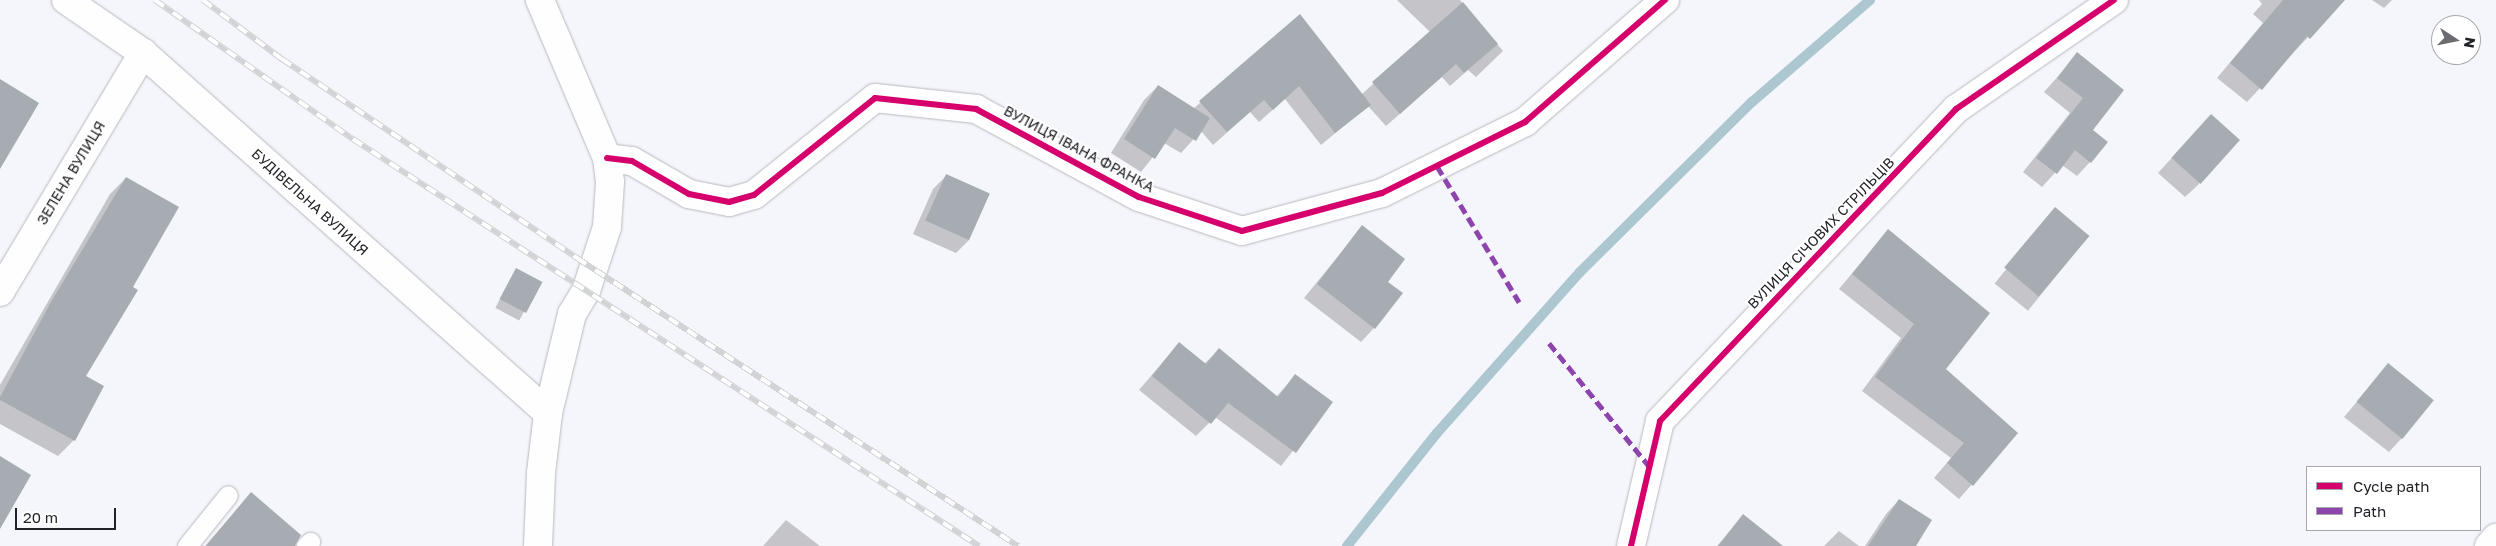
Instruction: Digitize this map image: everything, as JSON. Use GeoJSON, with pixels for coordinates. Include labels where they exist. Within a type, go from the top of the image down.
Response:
{"type":"FeatureCollection","features":[{"type":"Feature","properties":{"kind":"street","name":"БУДІВЕЛЬНА ВУЛИЦЯ"},"geometry":{"type":"LineString","coordinates":[[66,0],[142,53],[548,412]]}},
{"type":"Feature","properties":{"kind":"street"},"geometry":{"type":"LineString","coordinates":[[538,546],[541,474],[548,412],[572,314],[586,291],[607,227],[610,196],[607,158],[540,0]]}},
{"type":"Feature","properties":{"kind":"street","name":"ВУЛИЦЯ ІВАНА ФРАНКА"},"geometry":{"type":"LineString","coordinates":[[607,158],[632,161],[689,194],[729,202],[754,195],[875,98],[976,109],[1139,197],[1242,231],[1382,193],[1525,122],[1665,0]]}},
{"type":"Feature","properties":{"kind":"street","name":"ВУЛИЦЯ СІЧОВИХ СТРІЛЬЦІВ"},"geometry":{"type":"LineString","coordinates":[[1631,546],[1660,421],[1956,109],[2114,0]]}},
{"type":"Feature","properties":{"kind":"street","name":"ЗЕЛЕНА ВУЛИЦЯ"},"geometry":{"type":"LineString","coordinates":[[0,292],[142,53]]}},
{"type":"Feature","properties":{"kind":"street"},"geometry":{"type":"LineString","coordinates":[[2489,546],[2496,538]]}},
{"type":"Feature","properties":{"kind":"lane"},"geometry":{"type":"LineString","coordinates":[[187,546],[228,495]]}},
{"type":"Feature","properties":{"kind":"building"},"geometry":{"type":"Polygon","coordinates":[[[2283,0],[2345,0],[2310,39],[2307,36],[2262,90],[2230,63],[2283,0]]]}},
{"type":"Feature","properties":{"kind":"building"},"geometry":{"type":"Polygon","coordinates":[[[1463,2],[1498,44],[1464,73],[1456,64],[1400,114],[1372,82],[1463,2]]]}},
{"type":"Feature","properties":{"kind":"building"},"geometry":{"type":"Polygon","coordinates":[[[1300,14],[1371,105],[1335,133],[1299,86],[1273,110],[1264,100],[1227,132],[1199,101],[1300,14]]]}},
{"type":"Feature","properties":{"kind":"building"},"geometry":{"type":"Polygon","coordinates":[[[2077,52],[2124,90],[2093,130],[2108,142],[2091,163],[2075,150],[2057,174],[2036,158],[2083,98],[2057,78],[2077,52]]]}},
{"type":"Feature","properties":{"kind":"building"},"geometry":{"type":"Polygon","coordinates":[[[0,79],[39,103],[0,169],[0,79]]]}},
{"type":"Feature","properties":{"kind":"building"},"geometry":{"type":"Polygon","coordinates":[[[1158,85],[1210,118],[1196,141],[1175,128],[1155,159],[1124,139],[1158,85]]]}},
{"type":"Feature","properties":{"kind":"building"},"geometry":{"type":"Polygon","coordinates":[[[2211,114],[2240,140],[2201,184],[2172,158],[2211,114]]]}},
{"type":"Feature","properties":{"kind":"building"},"geometry":{"type":"Polygon","coordinates":[[[946,174],[990,194],[969,240],[925,221],[946,174]]]}},
{"type":"Feature","properties":{"kind":"building"},"geometry":{"type":"Polygon","coordinates":[[[126,177],[179,207],[133,287],[138,290],[86,376],[104,386],[75,441],[0,400],[0,397],[51,302],[126,177]]]}},
{"type":"Feature","properties":{"kind":"building"},"geometry":{"type":"Polygon","coordinates":[[[2055,207],[2089,236],[2039,296],[2004,268],[2055,207]]]}},
{"type":"Feature","properties":{"kind":"building"},"geometry":{"type":"Polygon","coordinates":[[[1362,225],[1405,259],[1388,282],[1403,293],[1375,329],[1317,284],[1362,225]]]}},
{"type":"Feature","properties":{"kind":"building"},"geometry":{"type":"Polygon","coordinates":[[[1888,229],[1990,313],[1946,369],[2018,433],[1973,486],[1947,463],[1964,443],[1875,377],[1914,324],[1852,274],[1888,229]]]}},
{"type":"Feature","properties":{"kind":"building"},"geometry":{"type":"Polygon","coordinates":[[[516,268],[542,282],[526,313],[500,299],[516,268]]]}},
{"type":"Feature","properties":{"kind":"building"},"geometry":{"type":"Polygon","coordinates":[[[1179,342],[1206,364],[1219,348],[1278,397],[1295,374],[1333,402],[1296,453],[1228,403],[1211,424],[1152,376],[1179,342]]]}},
{"type":"Feature","properties":{"kind":"building"},"geometry":{"type":"Polygon","coordinates":[[[2388,363],[2434,400],[2402,439],[2357,402],[2388,363]]]}},
{"type":"Feature","properties":{"kind":"building"},"geometry":{"type":"Polygon","coordinates":[[[0,456],[31,475],[0,529],[0,456]]]}},
{"type":"Feature","properties":{"kind":"building"},"geometry":{"type":"Polygon","coordinates":[[[251,492],[301,535],[295,546],[206,546],[251,492]]]}},
{"type":"Feature","properties":{"kind":"building"},"geometry":{"type":"Polygon","coordinates":[[[1899,499],[1932,520],[1916,546],[1868,546],[1899,499]]]}},
{"type":"Feature","properties":{"kind":"building"},"geometry":{"type":"Polygon","coordinates":[[[1743,514],[1783,546],[1718,546],[1743,514]]]}},
{"type":"Feature","properties":{"kind":"waterway"},"geometry":{"type":"LineString","coordinates":[[1347,546],[1437,433],[1580,272],[1752,102],[1870,0]]}},
{"type":"Feature","properties":{"kind":"railway"},"geometry":{"type":"LineString","coordinates":[[155,0],[353,139],[979,546]]}},
{"type":"Feature","properties":{"kind":"railway"},"geometry":{"type":"LineString","coordinates":[[203,0],[282,59],[577,258],[1018,546]]}},
{"type":"Feature","properties":{"kind":"marked path"},"geometry":{"type":"LineString","coordinates":[[1437,166],[1519,302]]}},
{"type":"Feature","properties":{"kind":"marked path"},"geometry":{"type":"LineString","coordinates":[[1549,343],[1649,466]]}},
{"type":"Feature","properties":{"kind":"cycle path"},"geometry":{"type":"LineString","coordinates":[[607,158],[632,161],[689,194],[729,202],[754,195],[875,98],[976,109],[1139,197],[1242,231],[1382,193],[1525,122],[1665,0]]}},
{"type":"Feature","properties":{"kind":"cycle path"},"geometry":{"type":"LineString","coordinates":[[1631,546],[1660,421],[1956,109],[2114,0]]}}]}
